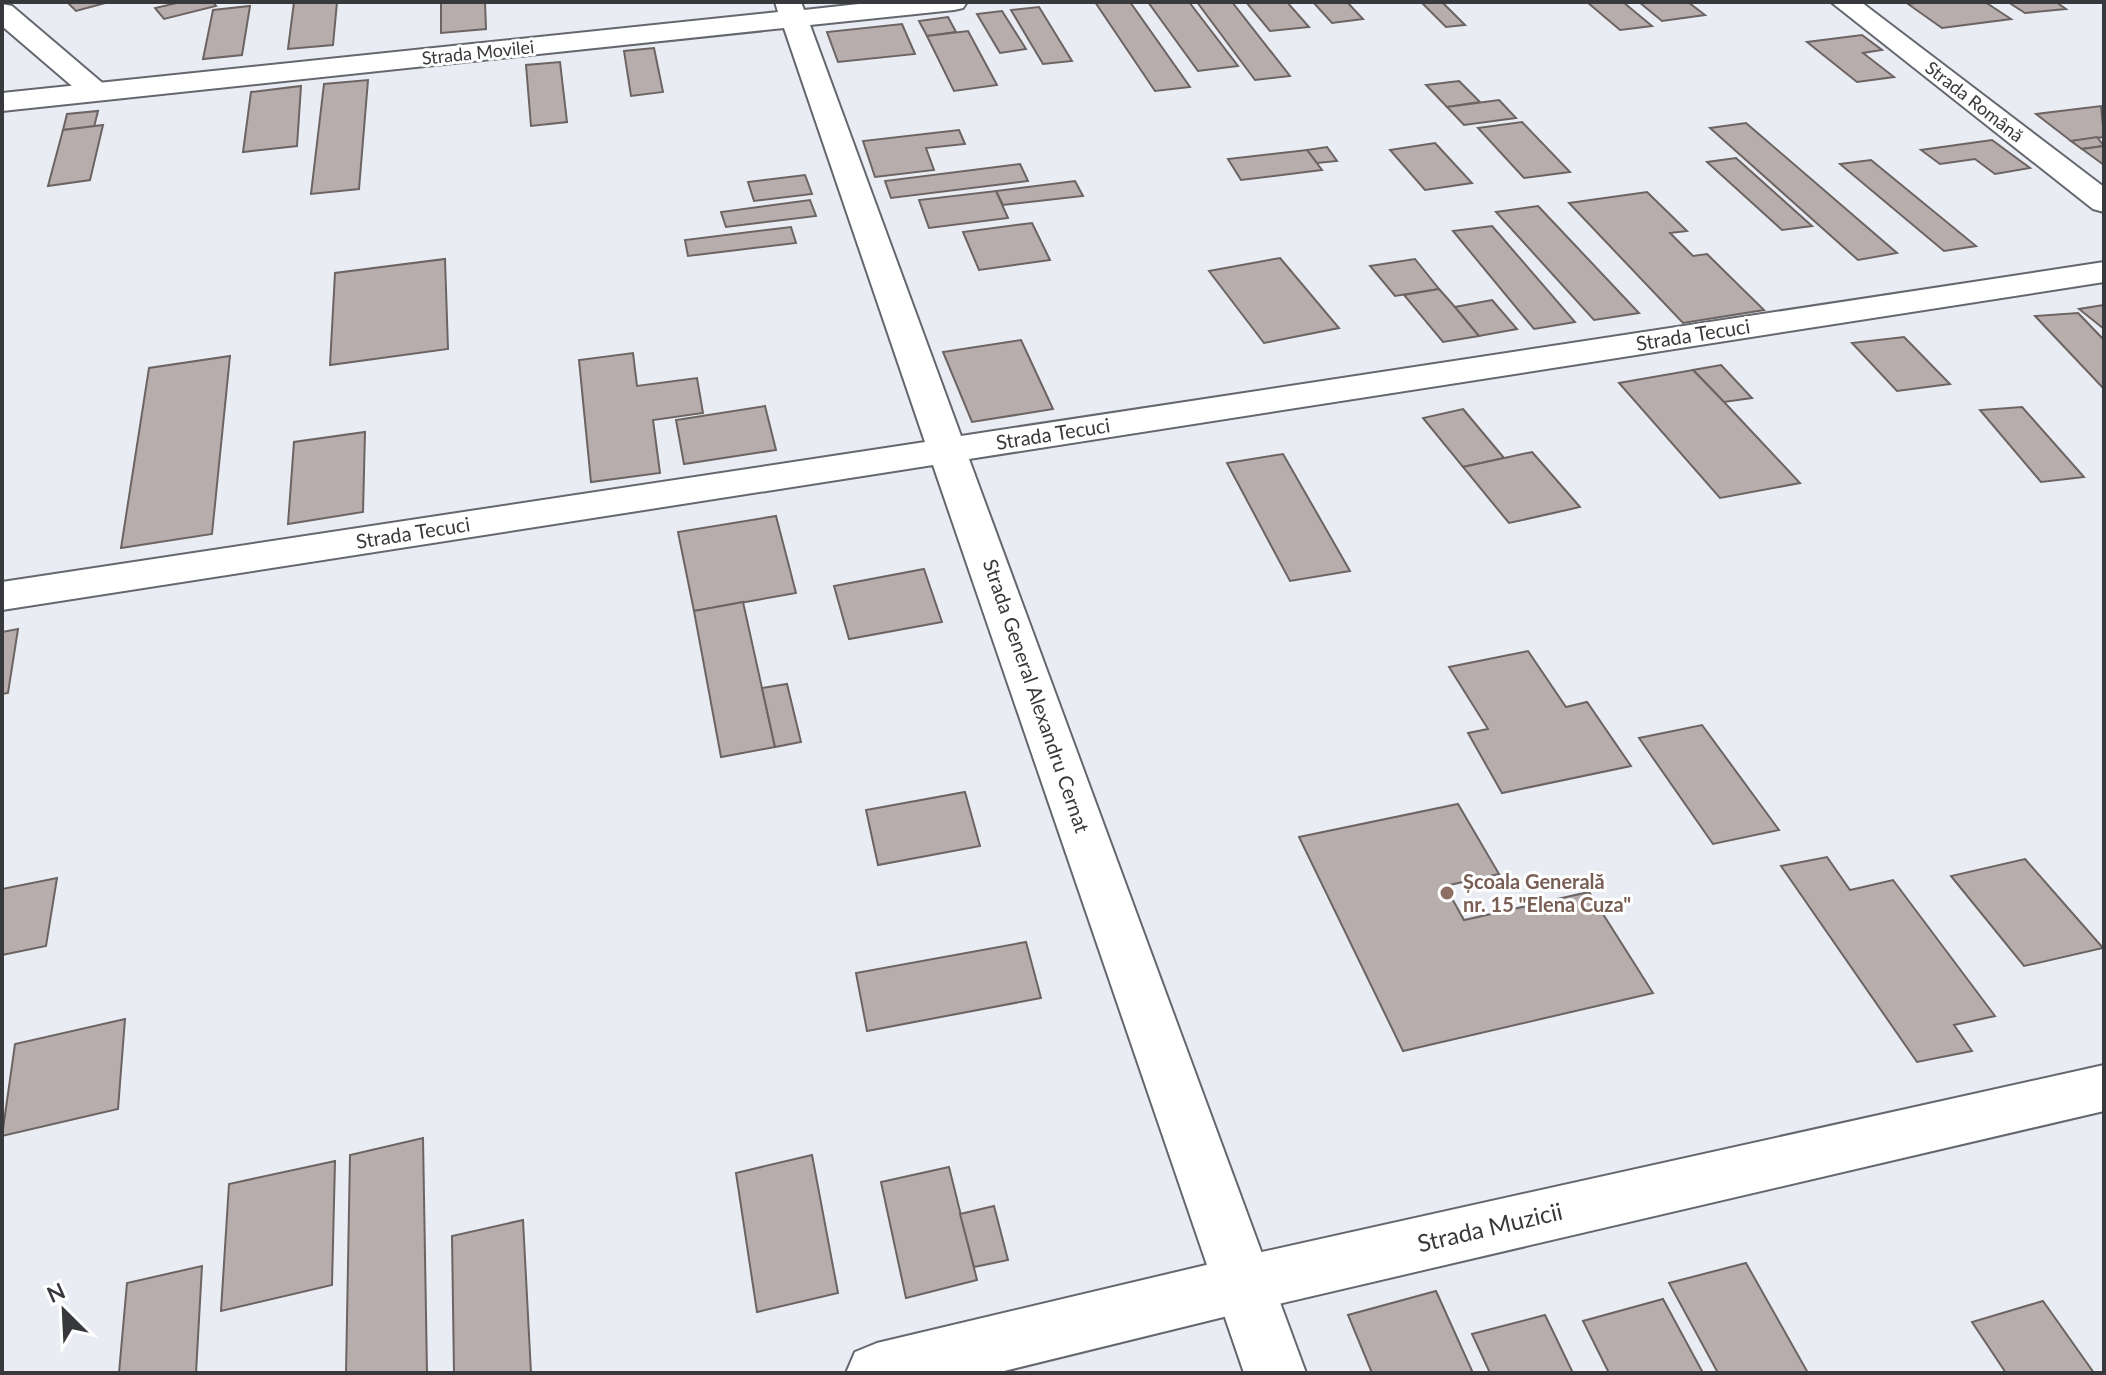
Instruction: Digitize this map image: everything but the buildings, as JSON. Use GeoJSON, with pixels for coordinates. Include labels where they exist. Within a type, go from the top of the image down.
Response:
{"type":"FeatureCollection","features":[{"type":"Feature","properties":{"kind":"street","name":"Strada Movilei"},"geometry":{"type":"LineString","coordinates":[[2,102],[791,10],[954,2]]}},
{"type":"Feature","properties":{"kind":"street","name":"Strada Română"},"geometry":{"type":"LineString","coordinates":[[1844,2],[2104,202]]}},
{"type":"Feature","properties":{"kind":"street","name":"Strada General Alexandru Cernat"},"geometry":{"type":"LineString","coordinates":[[791,10],[1275,1373]]}},
{"type":"Feature","properties":{"kind":"street"},"geometry":{"type":"LineString","coordinates":[[2,12],[96,92]]}},
{"type":"Feature","properties":{"kind":"street","name":"Strada Tecuci"},"geometry":{"type":"LineString","coordinates":[[2,596],[2104,272]]}},
{"type":"Feature","properties":{"kind":"street","name":"Strada Muzicii"},"geometry":{"type":"LineString","coordinates":[[877,1373],[1244,1284],[2104,1088]]}},
{"type":"Feature","properties":{"kind":"place","name":"Școala Generală nr. 15 \"Elena Cuza\""},"geometry":{"type":"Point","coordinates":[1447,893]}}]}
